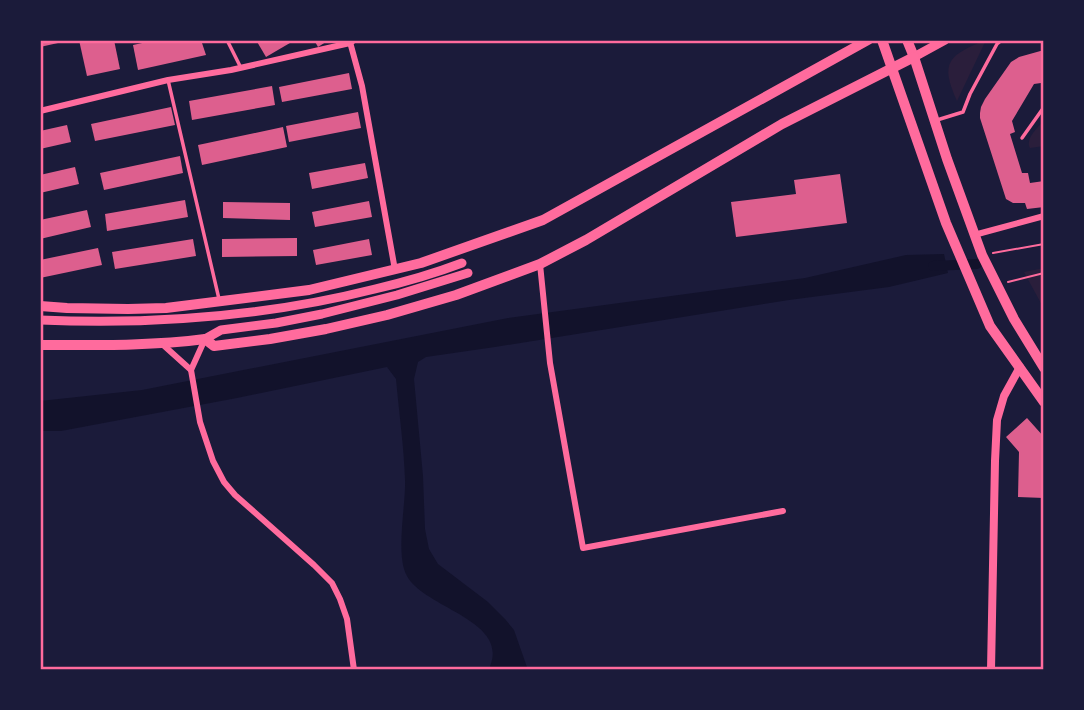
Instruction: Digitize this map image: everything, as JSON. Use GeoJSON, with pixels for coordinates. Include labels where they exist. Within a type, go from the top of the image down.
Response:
{"type":"FeatureCollection","features":[{"type":"Feature","properties":{"kind":"main road"},"geometry":{"type":"LineString","coordinates":[[40,306],[128,309],[220,302],[309,290],[432,260],[543,220],[868,40]]}},
{"type":"Feature","properties":{"kind":"main road"},"geometry":{"type":"LineString","coordinates":[[882,40],[946,223],[990,326],[1043,399]]}},
{"type":"Feature","properties":{"kind":"main road"},"geometry":{"type":"LineString","coordinates":[[907,40],[982,255],[1014,319],[1044,368]]}},
{"type":"Feature","properties":{"kind":"main road"},"geometry":{"type":"LineString","coordinates":[[205,339],[214,346],[327,329],[456,295],[540,264],[586,240],[782,124],[945,40]]}},
{"type":"Feature","properties":{"kind":"main road"},"geometry":{"type":"LineString","coordinates":[[40,320],[164,321],[212,317],[329,301],[429,276],[462,263]]}},
{"type":"Feature","properties":{"kind":"main road"},"geometry":{"type":"LineString","coordinates":[[40,345],[161,343],[205,339],[221,330],[322,314],[468,273]]}},
{"type":"Feature","properties":{"kind":"street"},"geometry":{"type":"LineString","coordinates":[[40,111],[169,80],[241,68],[351,41],[362,86],[395,270]]}},
{"type":"Feature","properties":{"kind":"street"},"geometry":{"type":"LineString","coordinates":[[974,235],[1044,216]]}},
{"type":"Feature","properties":{"kind":"street"},"geometry":{"type":"LineString","coordinates":[[540,264],[548,347],[583,548],[783,511]]}},
{"type":"Feature","properties":{"kind":"street"},"geometry":{"type":"LineString","coordinates":[[205,339],[191,370],[200,422],[213,461],[224,482],[235,495],[332,583],[347,618],[354,670]]}},
{"type":"Feature","properties":{"kind":"street"},"geometry":{"type":"LineString","coordinates":[[161,343],[191,370]]}},
{"type":"Feature","properties":{"kind":"street"},"geometry":{"type":"LineString","coordinates":[[991,670],[998,420],[1004,396],[1020,367]]}},
{"type":"Feature","properties":{"kind":"lane"},"geometry":{"type":"LineString","coordinates":[[227,40],[241,68]]}},
{"type":"Feature","properties":{"kind":"lane"},"geometry":{"type":"LineString","coordinates":[[935,120],[963,112],[970,94],[1002,40]]}},
{"type":"Feature","properties":{"kind":"lane"},"geometry":{"type":"LineString","coordinates":[[169,80],[220,302]]}},
{"type":"Feature","properties":{"kind":"lane"},"geometry":{"type":"LineString","coordinates":[[1022,138],[1044,107]]}},
{"type":"Feature","properties":{"kind":"path"},"geometry":{"type":"LineString","coordinates":[[982,255],[1044,244]]}},
{"type":"Feature","properties":{"kind":"path"},"geometry":{"type":"LineString","coordinates":[[996,284],[1044,273]]}},
{"type":"Feature","properties":{"kind":"shaded area"},"geometry":{"type":"Polygon","coordinates":[[[986,40],[957,101],[949,77],[951,61],[963,50],[986,40]]]}},
{"type":"Feature","properties":{"kind":"shaded area"},"geometry":{"type":"Polygon","coordinates":[[[1044,120],[1044,146],[1030,148],[1031,137],[1044,120]]]}},
{"type":"Feature","properties":{"kind":"shaded area"},"geometry":{"type":"Polygon","coordinates":[[[944,254],[948,273],[889,287],[426,357],[418,362],[414,379],[425,529],[429,549],[438,564],[488,602],[514,630],[528,670],[492,670],[490,666],[493,650],[487,637],[477,626],[416,587],[407,576],[402,556],[405,490],[403,443],[396,379],[387,367],[61,431],[40,431],[40,401],[142,390],[508,318],[805,278],[906,255],[944,254]]]}},
{"type":"Feature","properties":{"kind":"shaded area"},"geometry":{"type":"Polygon","coordinates":[[[1044,268],[1044,309],[1024,272],[1044,268]]]}},
{"type":"Feature","properties":{"kind":"building"},"geometry":{"type":"Polygon","coordinates":[[[40,40],[67,40],[67,41],[40,47],[40,40]]]}},
{"type":"Feature","properties":{"kind":"building"},"geometry":{"type":"Polygon","coordinates":[[[79,40],[114,40],[120,69],[87,76],[79,40]]]}},
{"type":"Feature","properties":{"kind":"building"},"geometry":{"type":"Polygon","coordinates":[[[156,40],[201,40],[206,55],[138,70],[133,45],[156,40]]]}},
{"type":"Feature","properties":{"kind":"building"},"geometry":{"type":"Polygon","coordinates":[[[256,40],[295,40],[266,57],[256,40]]]}},
{"type":"Feature","properties":{"kind":"building"},"geometry":{"type":"Polygon","coordinates":[[[314,40],[329,40],[318,47],[314,40]]]}},
{"type":"Feature","properties":{"kind":"building"},"geometry":{"type":"Polygon","coordinates":[[[1044,50],[1044,90],[1041,83],[1034,84],[1012,121],[1015,132],[1010,134],[1022,173],[1028,173],[1030,183],[1044,181],[1044,207],[1027,209],[1025,203],[1013,203],[1006,199],[980,113],[985,99],[1011,62],[1044,50]]]}},
{"type":"Feature","properties":{"kind":"building"},"geometry":{"type":"Polygon","coordinates":[[[349,73],[352,89],[282,102],[279,87],[349,73]]]}},
{"type":"Feature","properties":{"kind":"building"},"geometry":{"type":"Polygon","coordinates":[[[272,86],[275,105],[192,120],[189,101],[272,86]]]}},
{"type":"Feature","properties":{"kind":"building"},"geometry":{"type":"Polygon","coordinates":[[[171,107],[175,125],[95,141],[91,124],[171,107]]]}},
{"type":"Feature","properties":{"kind":"building"},"geometry":{"type":"Polygon","coordinates":[[[358,112],[361,128],[289,142],[286,126],[358,112]]]}},
{"type":"Feature","properties":{"kind":"building"},"geometry":{"type":"Polygon","coordinates":[[[67,125],[71,142],[40,149],[40,131],[67,125]]]}},
{"type":"Feature","properties":{"kind":"building"},"geometry":{"type":"Polygon","coordinates":[[[283,127],[287,147],[202,165],[198,145],[283,127]]]}},
{"type":"Feature","properties":{"kind":"building"},"geometry":{"type":"Polygon","coordinates":[[[180,156],[183,173],[104,190],[100,173],[180,156]]]}},
{"type":"Feature","properties":{"kind":"building"},"geometry":{"type":"Polygon","coordinates":[[[365,163],[368,178],[312,189],[309,173],[365,163]]]}},
{"type":"Feature","properties":{"kind":"building"},"geometry":{"type":"Polygon","coordinates":[[[75,167],[79,184],[40,193],[40,175],[75,167]]]}},
{"type":"Feature","properties":{"kind":"building"},"geometry":{"type":"Polygon","coordinates":[[[840,174],[847,223],[736,237],[731,202],[796,194],[794,180],[840,174]]]}},
{"type":"Feature","properties":{"kind":"building"},"geometry":{"type":"Polygon","coordinates":[[[185,200],[188,217],[107,231],[105,214],[185,200]]]}},
{"type":"Feature","properties":{"kind":"building"},"geometry":{"type":"Polygon","coordinates":[[[369,201],[372,217],[315,227],[312,212],[369,201]]]}},
{"type":"Feature","properties":{"kind":"building"},"geometry":{"type":"Polygon","coordinates":[[[223,202],[290,203],[290,220],[223,218],[223,202]]]}},
{"type":"Feature","properties":{"kind":"building"},"geometry":{"type":"Polygon","coordinates":[[[87,210],[91,227],[40,239],[40,220],[87,210]]]}},
{"type":"Feature","properties":{"kind":"building"},"geometry":{"type":"Polygon","coordinates":[[[297,238],[297,256],[222,257],[222,239],[297,238]]]}},
{"type":"Feature","properties":{"kind":"building"},"geometry":{"type":"Polygon","coordinates":[[[193,239],[196,256],[115,269],[112,252],[193,239]]]}},
{"type":"Feature","properties":{"kind":"building"},"geometry":{"type":"Polygon","coordinates":[[[369,239],[372,255],[316,265],[313,250],[369,239]]]}},
{"type":"Feature","properties":{"kind":"building"},"geometry":{"type":"Polygon","coordinates":[[[98,248],[102,265],[40,278],[40,260],[98,248]]]}},
{"type":"Feature","properties":{"kind":"building"},"geometry":{"type":"Polygon","coordinates":[[[1027,418],[1044,437],[1044,498],[1018,497],[1019,452],[1006,437],[1027,418]]]}},
{"type":"Feature","properties":{"kind":"waterway"},"geometry":{"type":"LineString","coordinates":[[933,266],[977,264]]}}]}
